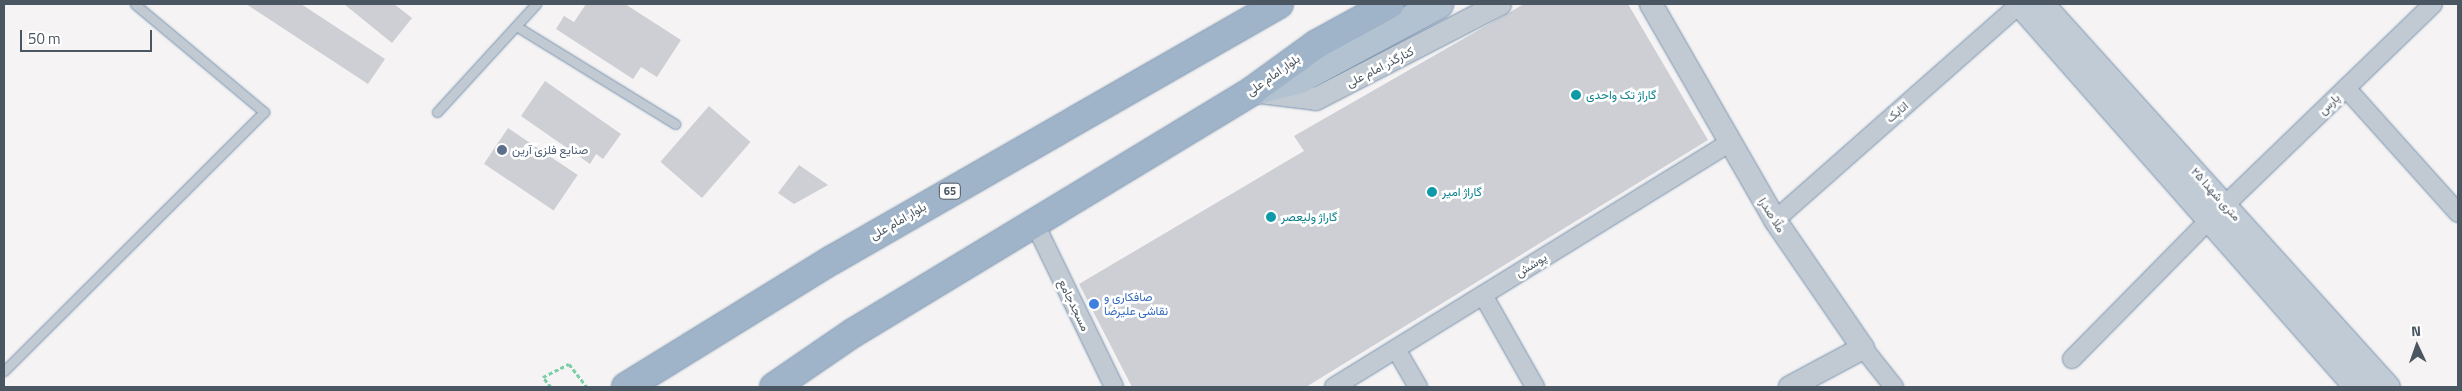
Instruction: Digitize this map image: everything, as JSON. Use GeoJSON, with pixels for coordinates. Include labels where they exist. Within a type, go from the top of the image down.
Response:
{"type":"FeatureCollection","features":[{"type":"Feature","properties":{"kind":"highway","name":"بلوار امام علی"},"geometry":{"type":"LineString","coordinates":[[626,387],[840,255],[1279,4]]}},
{"type":"Feature","properties":{"kind":"highway","name":"بلوار امام علی"},"geometry":{"type":"LineString","coordinates":[[774,387],[1034,222],[1252,91],[1317,44],[1390,4]]}},
{"type":"Feature","properties":{"kind":"main road"},"geometry":{"type":"LineString","coordinates":[[1252,91],[1300,79],[1439,4]]}},
{"type":"Feature","properties":{"kind":"main road","name":"۲۵ متری شهدا"},"geometry":{"type":"LineString","coordinates":[[2020,4],[2218,212]]}},
{"type":"Feature","properties":{"kind":"main road","name":"۲۵ متری شهدا"},"geometry":{"type":"LineString","coordinates":[[2041,4],[2218,212],[2371,385]]}},
{"type":"Feature","properties":{"kind":"street","name":"کنارگذر امام علی"},"geometry":{"type":"LineString","coordinates":[[1252,91],[1316,100],[1500,4]]}},
{"type":"Feature","properties":{"kind":"street","name":"ملّا صدرا"},"geometry":{"type":"LineString","coordinates":[[1651,4],[1729,143],[1775,220],[1863,348]]}},
{"type":"Feature","properties":{"kind":"street","name":"اتابک"},"geometry":{"type":"LineString","coordinates":[[1775,220],[2020,4]]}},
{"type":"Feature","properties":{"kind":"street","name":"پارس"},"geometry":{"type":"LineString","coordinates":[[2072,359],[2218,212],[2433,4]]}},
{"type":"Feature","properties":{"kind":"street"},"geometry":{"type":"LineString","coordinates":[[2346,88],[2458,213]]}},
{"type":"Feature","properties":{"kind":"street","name":"پوشش"},"geometry":{"type":"LineString","coordinates":[[1334,387],[1729,143]]}},
{"type":"Feature","properties":{"kind":"street","name":"مسجدجامع"},"geometry":{"type":"LineString","coordinates":[[1034,222],[1114,387]]}},
{"type":"Feature","properties":{"kind":"street"},"geometry":{"type":"LineString","coordinates":[[1483,295],[1535,387]]}},
{"type":"Feature","properties":{"kind":"street"},"geometry":{"type":"LineString","coordinates":[[1790,387],[1863,348],[1894,387]]}},
{"type":"Feature","properties":{"kind":"street"},"geometry":{"type":"LineString","coordinates":[[1396,349],[1418,387]]}},
{"type":"Feature","properties":{"kind":"lane"},"geometry":{"type":"LineString","coordinates":[[4,372],[264,112],[135,4]]}},
{"type":"Feature","properties":{"kind":"lane"},"geometry":{"type":"LineString","coordinates":[[437,112],[536,4]]}},
{"type":"Feature","properties":{"kind":"lane"},"geometry":{"type":"LineString","coordinates":[[516,26],[675,124]]}},
{"type":"Feature","properties":{"kind":"path"},"geometry":{"type":"LineString","coordinates":[[551,387],[544,377],[569,364],[587,387]]}},
{"type":"Feature","properties":{"kind":"building"},"geometry":{"type":"Polygon","coordinates":[[[246,4],[301,4],[385,59],[368,84],[246,4]]]}},
{"type":"Feature","properties":{"kind":"building"},"geometry":{"type":"Polygon","coordinates":[[[344,4],[394,4],[412,18],[392,43],[344,4]]]}},
{"type":"Feature","properties":{"kind":"building"},"geometry":{"type":"Polygon","coordinates":[[[586,4],[625,4],[681,40],[657,77],[641,67],[633,79],[556,29],[564,16],[574,22],[586,4]]]}},
{"type":"Feature","properties":{"kind":"building"},"geometry":{"type":"Polygon","coordinates":[[[1524,4],[1628,4],[1708,140],[1306,387],[1132,387],[1079,284],[1304,151],[1294,136],[1524,4]]]}},
{"type":"Feature","properties":{"kind":"building"},"geometry":{"type":"Polygon","coordinates":[[[545,81],[621,134],[603,159],[596,154],[590,164],[521,116],[545,81]]]}},
{"type":"Feature","properties":{"kind":"building"},"geometry":{"type":"Polygon","coordinates":[[[709,106],[751,142],[702,198],[660,162],[709,106]]]}},
{"type":"Feature","properties":{"kind":"building"},"geometry":{"type":"Polygon","coordinates":[[[508,128],[578,175],[554,211],[484,164],[508,128]]]}},
{"type":"Feature","properties":{"kind":"building"},"geometry":{"type":"Polygon","coordinates":[[[799,165],[828,185],[794,204],[778,193],[799,165]]]}},
{"type":"Feature","properties":{"kind":"place","name":"گاراژ تک واحدی"},"geometry":{"type":"Point","coordinates":[1576,95]}},
{"type":"Feature","properties":{"kind":"place","name":"صنایع فلزی آرین"},"geometry":{"type":"Point","coordinates":[502,150]}},
{"type":"Feature","properties":{"kind":"place","name":"گاراژ امیر"},"geometry":{"type":"Point","coordinates":[1432,192]}},
{"type":"Feature","properties":{"kind":"place","name":"گاراژ ولیعصر"},"geometry":{"type":"Point","coordinates":[1271,217]}},
{"type":"Feature","properties":{"kind":"place","name":"صافکاری و نقاشی عليرضا"},"geometry":{"type":"Point","coordinates":[1094,304]}}]}
